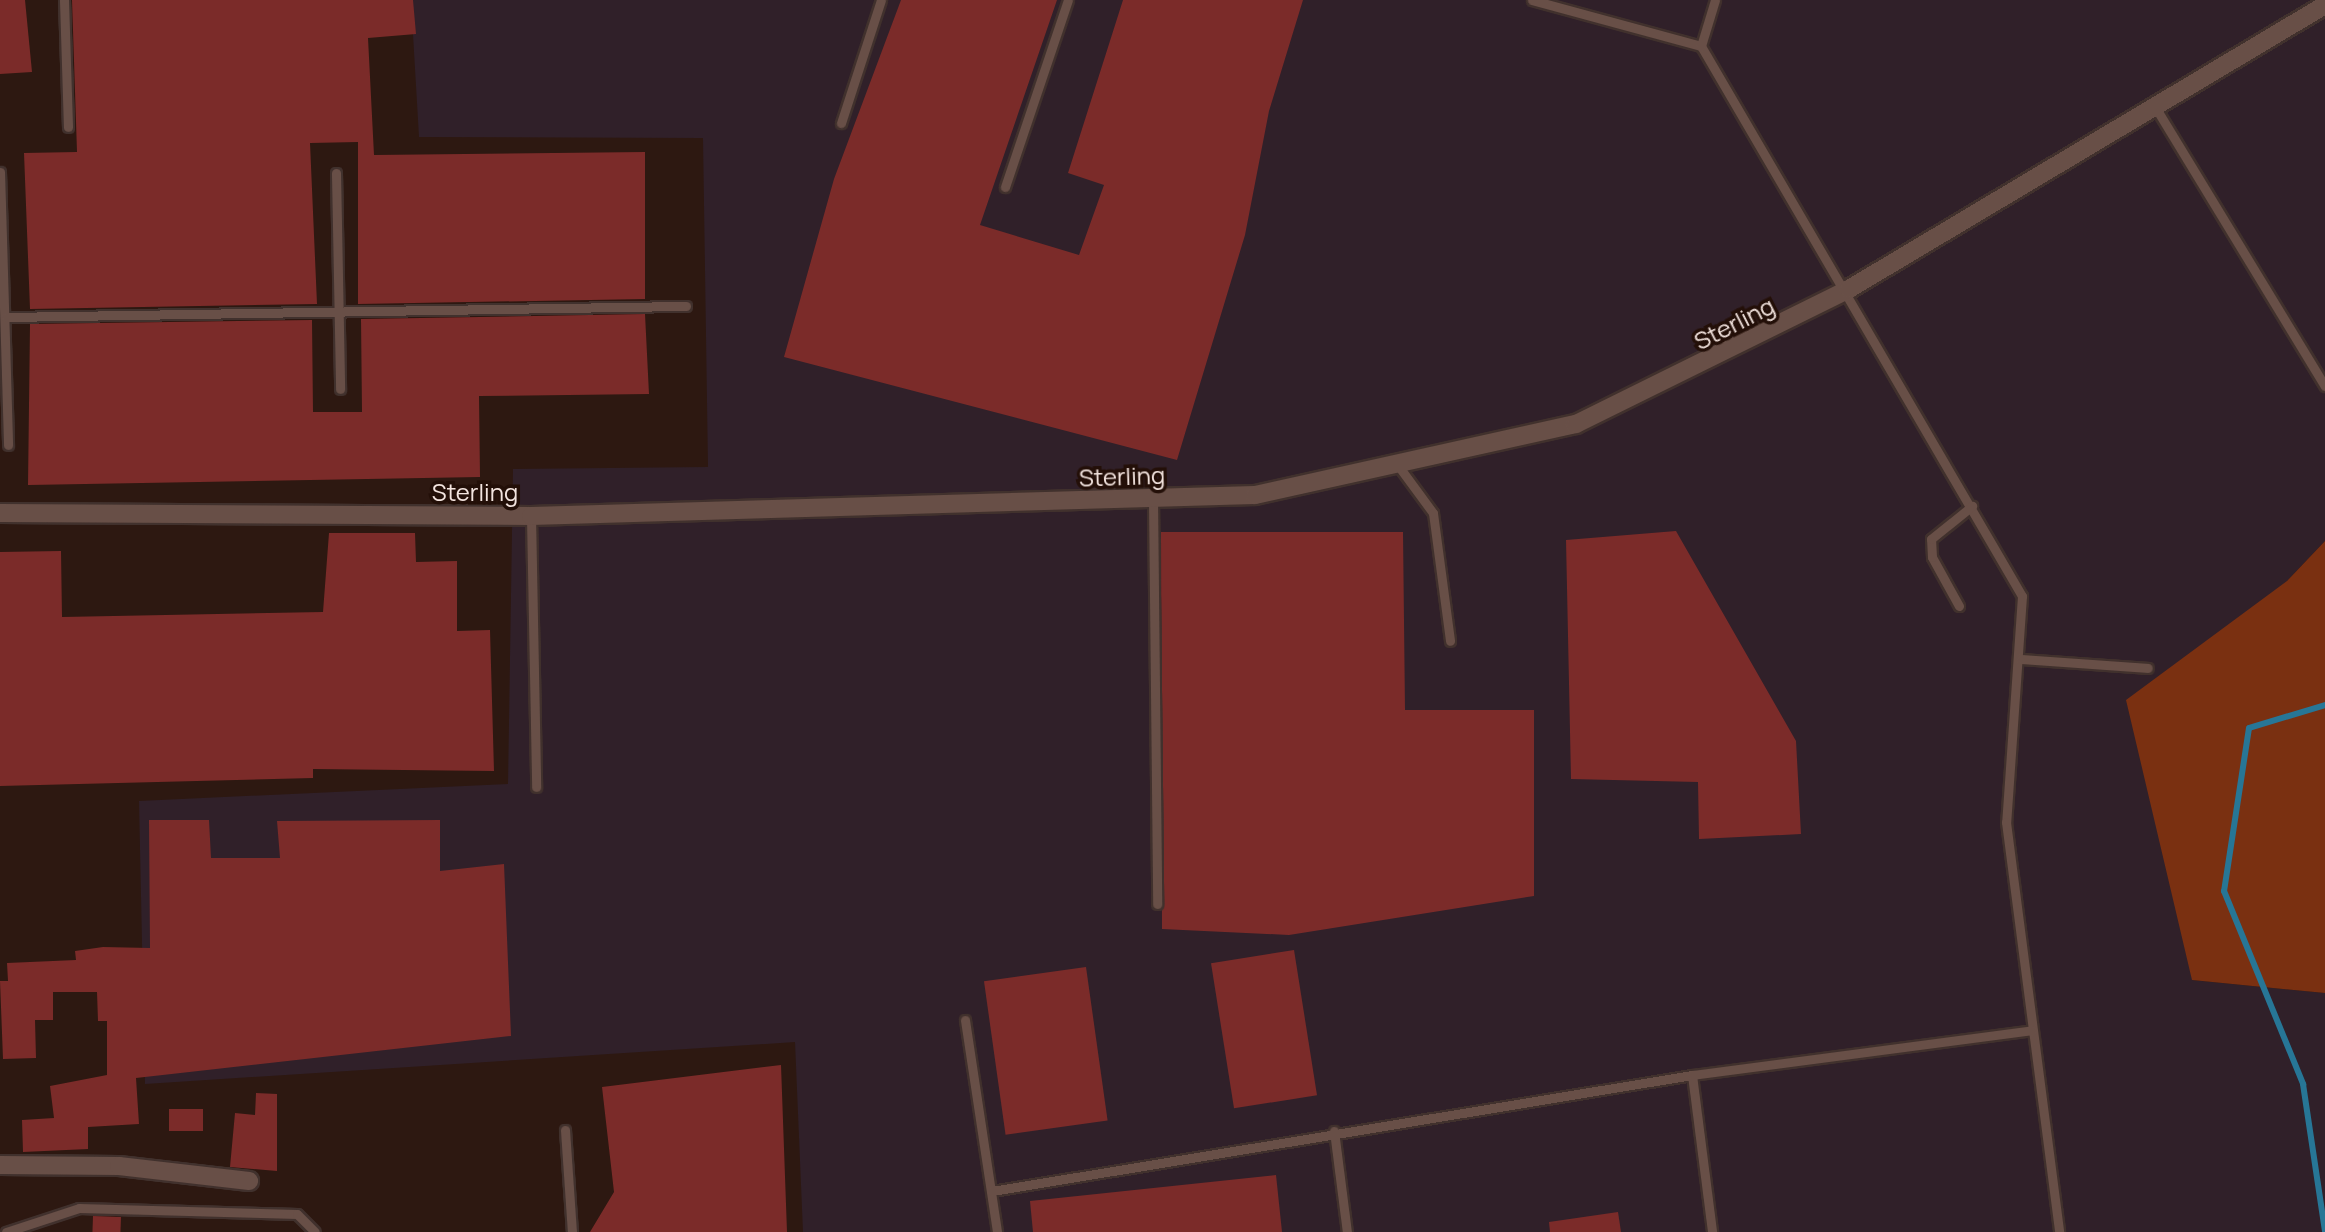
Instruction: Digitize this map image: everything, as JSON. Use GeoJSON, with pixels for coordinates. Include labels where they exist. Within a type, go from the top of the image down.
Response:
{"type":"FeatureCollection","features":[{"type":"Feature","properties":{"kind":"street","name":"Sterling"},"geometry":{"type":"LineString","coordinates":[[0,513],[531,516],[1255,495],[1397,464],[1576,424],[1849,289],[2157,110],[2325,5]]}},
{"type":"Feature","properties":{"kind":"street"},"geometry":{"type":"LineString","coordinates":[[0,1165],[119,1166],[249,1181]]}},
{"type":"Feature","properties":{"kind":"lane"},"geometry":{"type":"LineString","coordinates":[[64,0],[68,127]]}},
{"type":"Feature","properties":{"kind":"lane"},"geometry":{"type":"LineString","coordinates":[[841,123],[881,0]]}},
{"type":"Feature","properties":{"kind":"lane"},"geometry":{"type":"LineString","coordinates":[[1005,187],[1068,0]]}},
{"type":"Feature","properties":{"kind":"lane"},"geometry":{"type":"LineString","coordinates":[[1532,0],[1701,46],[1849,289],[2022,596],[2022,659],[2006,822],[2059,1232]]}},
{"type":"Feature","properties":{"kind":"lane"},"geometry":{"type":"LineString","coordinates":[[1701,46],[1715,0]]}},
{"type":"Feature","properties":{"kind":"lane"},"geometry":{"type":"LineString","coordinates":[[2157,110],[2325,386]]}},
{"type":"Feature","properties":{"kind":"lane"},"geometry":{"type":"LineString","coordinates":[[0,172],[8,445]]}},
{"type":"Feature","properties":{"kind":"lane"},"geometry":{"type":"LineString","coordinates":[[336,173],[340,389]]}},
{"type":"Feature","properties":{"kind":"lane"},"geometry":{"type":"LineString","coordinates":[[6,317],[686,306]]}},
{"type":"Feature","properties":{"kind":"lane"},"geometry":{"type":"LineString","coordinates":[[1397,464],[1422,492],[1440,535],[1450,641]]}},
{"type":"Feature","properties":{"kind":"lane"},"geometry":{"type":"LineString","coordinates":[[1153,498],[1157,904]]}},
{"type":"Feature","properties":{"kind":"lane"},"geometry":{"type":"LineString","coordinates":[[1959,606],[1932,557],[1931,539],[1972,506]]}},
{"type":"Feature","properties":{"kind":"lane"},"geometry":{"type":"LineString","coordinates":[[531,516],[536,787]]}},
{"type":"Feature","properties":{"kind":"lane"},"geometry":{"type":"LineString","coordinates":[[2022,659],[2148,668]]}},
{"type":"Feature","properties":{"kind":"lane"},"geometry":{"type":"LineString","coordinates":[[965,1020],[997,1232]]}},
{"type":"Feature","properties":{"kind":"lane"},"geometry":{"type":"LineString","coordinates":[[992,1191],[1334,1131],[1692,1075],[2032,1030]]}},
{"type":"Feature","properties":{"kind":"lane"},"geometry":{"type":"LineString","coordinates":[[1692,1075],[1712,1232]]}},
{"type":"Feature","properties":{"kind":"lane"},"geometry":{"type":"LineString","coordinates":[[565,1130],[572,1232]]}},
{"type":"Feature","properties":{"kind":"lane"},"geometry":{"type":"LineString","coordinates":[[1334,1131],[1347,1232]]}},
{"type":"Feature","properties":{"kind":"lane"},"geometry":{"type":"LineString","coordinates":[[6,1232],[79,1208],[297,1214],[315,1232]]}},
{"type":"Feature","properties":{"kind":"shaded area"},"geometry":{"type":"Polygon","coordinates":[[[411,0],[2325,0],[2325,541],[2287,581],[2192,980],[2325,993],[2325,1232],[803,1232],[795,1042],[145,1084],[139,801],[508,784],[513,469],[708,467],[703,138],[419,137],[411,0]]]}},
{"type":"Feature","properties":{"kind":"shaded area"},"geometry":{"type":"Polygon","coordinates":[[[2325,541],[2325,993],[2192,980],[2126,700],[2287,581],[2325,541]]]}},
{"type":"Feature","properties":{"kind":"building"},"geometry":{"type":"Polygon","coordinates":[[[0,0],[25,0],[32,72],[0,74],[0,0]]]}},
{"type":"Feature","properties":{"kind":"building"},"geometry":{"type":"Polygon","coordinates":[[[72,0],[413,0],[416,34],[368,38],[374,155],[645,152],[645,299],[358,304],[358,142],[310,143],[317,304],[30,309],[24,153],[77,152],[72,0]]]}},
{"type":"Feature","properties":{"kind":"building"},"geometry":{"type":"Polygon","coordinates":[[[901,0],[1057,0],[980,225],[1079,255],[1104,185],[1068,173],[1123,0],[1303,0],[1269,111],[1245,235],[1177,460],[784,357],[834,179],[901,0]]]}},
{"type":"Feature","properties":{"kind":"building"},"geometry":{"type":"Polygon","coordinates":[[[645,314],[649,394],[479,396],[480,477],[28,485],[30,324],[312,320],[313,412],[362,412],[361,319],[645,314]]]}},
{"type":"Feature","properties":{"kind":"building"},"geometry":{"type":"Polygon","coordinates":[[[1676,531],[1796,741],[1801,834],[1699,839],[1698,782],[1571,779],[1566,540],[1676,531]]]}},
{"type":"Feature","properties":{"kind":"building"},"geometry":{"type":"Polygon","coordinates":[[[1161,532],[1403,532],[1405,710],[1534,710],[1534,896],[1289,935],[1162,929],[1161,532]]]}},
{"type":"Feature","properties":{"kind":"building"},"geometry":{"type":"Polygon","coordinates":[[[329,533],[415,533],[416,562],[457,561],[457,631],[490,630],[494,771],[313,769],[313,778],[0,786],[0,552],[61,551],[62,617],[323,612],[329,533]]]}},
{"type":"Feature","properties":{"kind":"building"},"geometry":{"type":"Polygon","coordinates":[[[149,820],[209,820],[211,858],[280,858],[277,821],[440,820],[440,871],[504,864],[511,1036],[136,1078],[139,1124],[88,1127],[88,1149],[23,1152],[22,1120],[54,1118],[50,1086],[107,1075],[107,1021],[98,1021],[97,992],[53,992],[53,1020],[35,1020],[36,1058],[3,1059],[0,981],[8,981],[7,963],[76,960],[75,951],[103,947],[150,948],[149,820]]]}},
{"type":"Feature","properties":{"kind":"building"},"geometry":{"type":"Polygon","coordinates":[[[1294,950],[1317,1095],[1234,1108],[1211,963],[1294,950]]]}},
{"type":"Feature","properties":{"kind":"building"},"geometry":{"type":"Polygon","coordinates":[[[1086,967],[1108,1120],[1006,1135],[984,981],[1086,967]]]}},
{"type":"Feature","properties":{"kind":"building"},"geometry":{"type":"Polygon","coordinates":[[[781,1065],[787,1232],[590,1232],[614,1192],[602,1087],[781,1065]]]}},
{"type":"Feature","properties":{"kind":"building"},"geometry":{"type":"Polygon","coordinates":[[[256,1093],[277,1094],[277,1171],[230,1167],[235,1113],[255,1115],[256,1093]]]}},
{"type":"Feature","properties":{"kind":"building"},"geometry":{"type":"Polygon","coordinates":[[[169,1109],[203,1109],[203,1131],[169,1131],[169,1109]]]}},
{"type":"Feature","properties":{"kind":"building"},"geometry":{"type":"Polygon","coordinates":[[[1276,1175],[1282,1232],[1033,1232],[1030,1201],[1276,1175]]]}},
{"type":"Feature","properties":{"kind":"building"},"geometry":{"type":"Polygon","coordinates":[[[1618,1212],[1621,1232],[1550,1232],[1549,1222],[1618,1212]]]}},
{"type":"Feature","properties":{"kind":"building"},"geometry":{"type":"Polygon","coordinates":[[[93,1216],[121,1217],[120,1232],[92,1232],[93,1216]]]}},
{"type":"Feature","properties":{"kind":"waterway"},"geometry":{"type":"LineString","coordinates":[[2325,705],[2249,728],[2224,891],[2303,1084],[2325,1232]]}}]}
